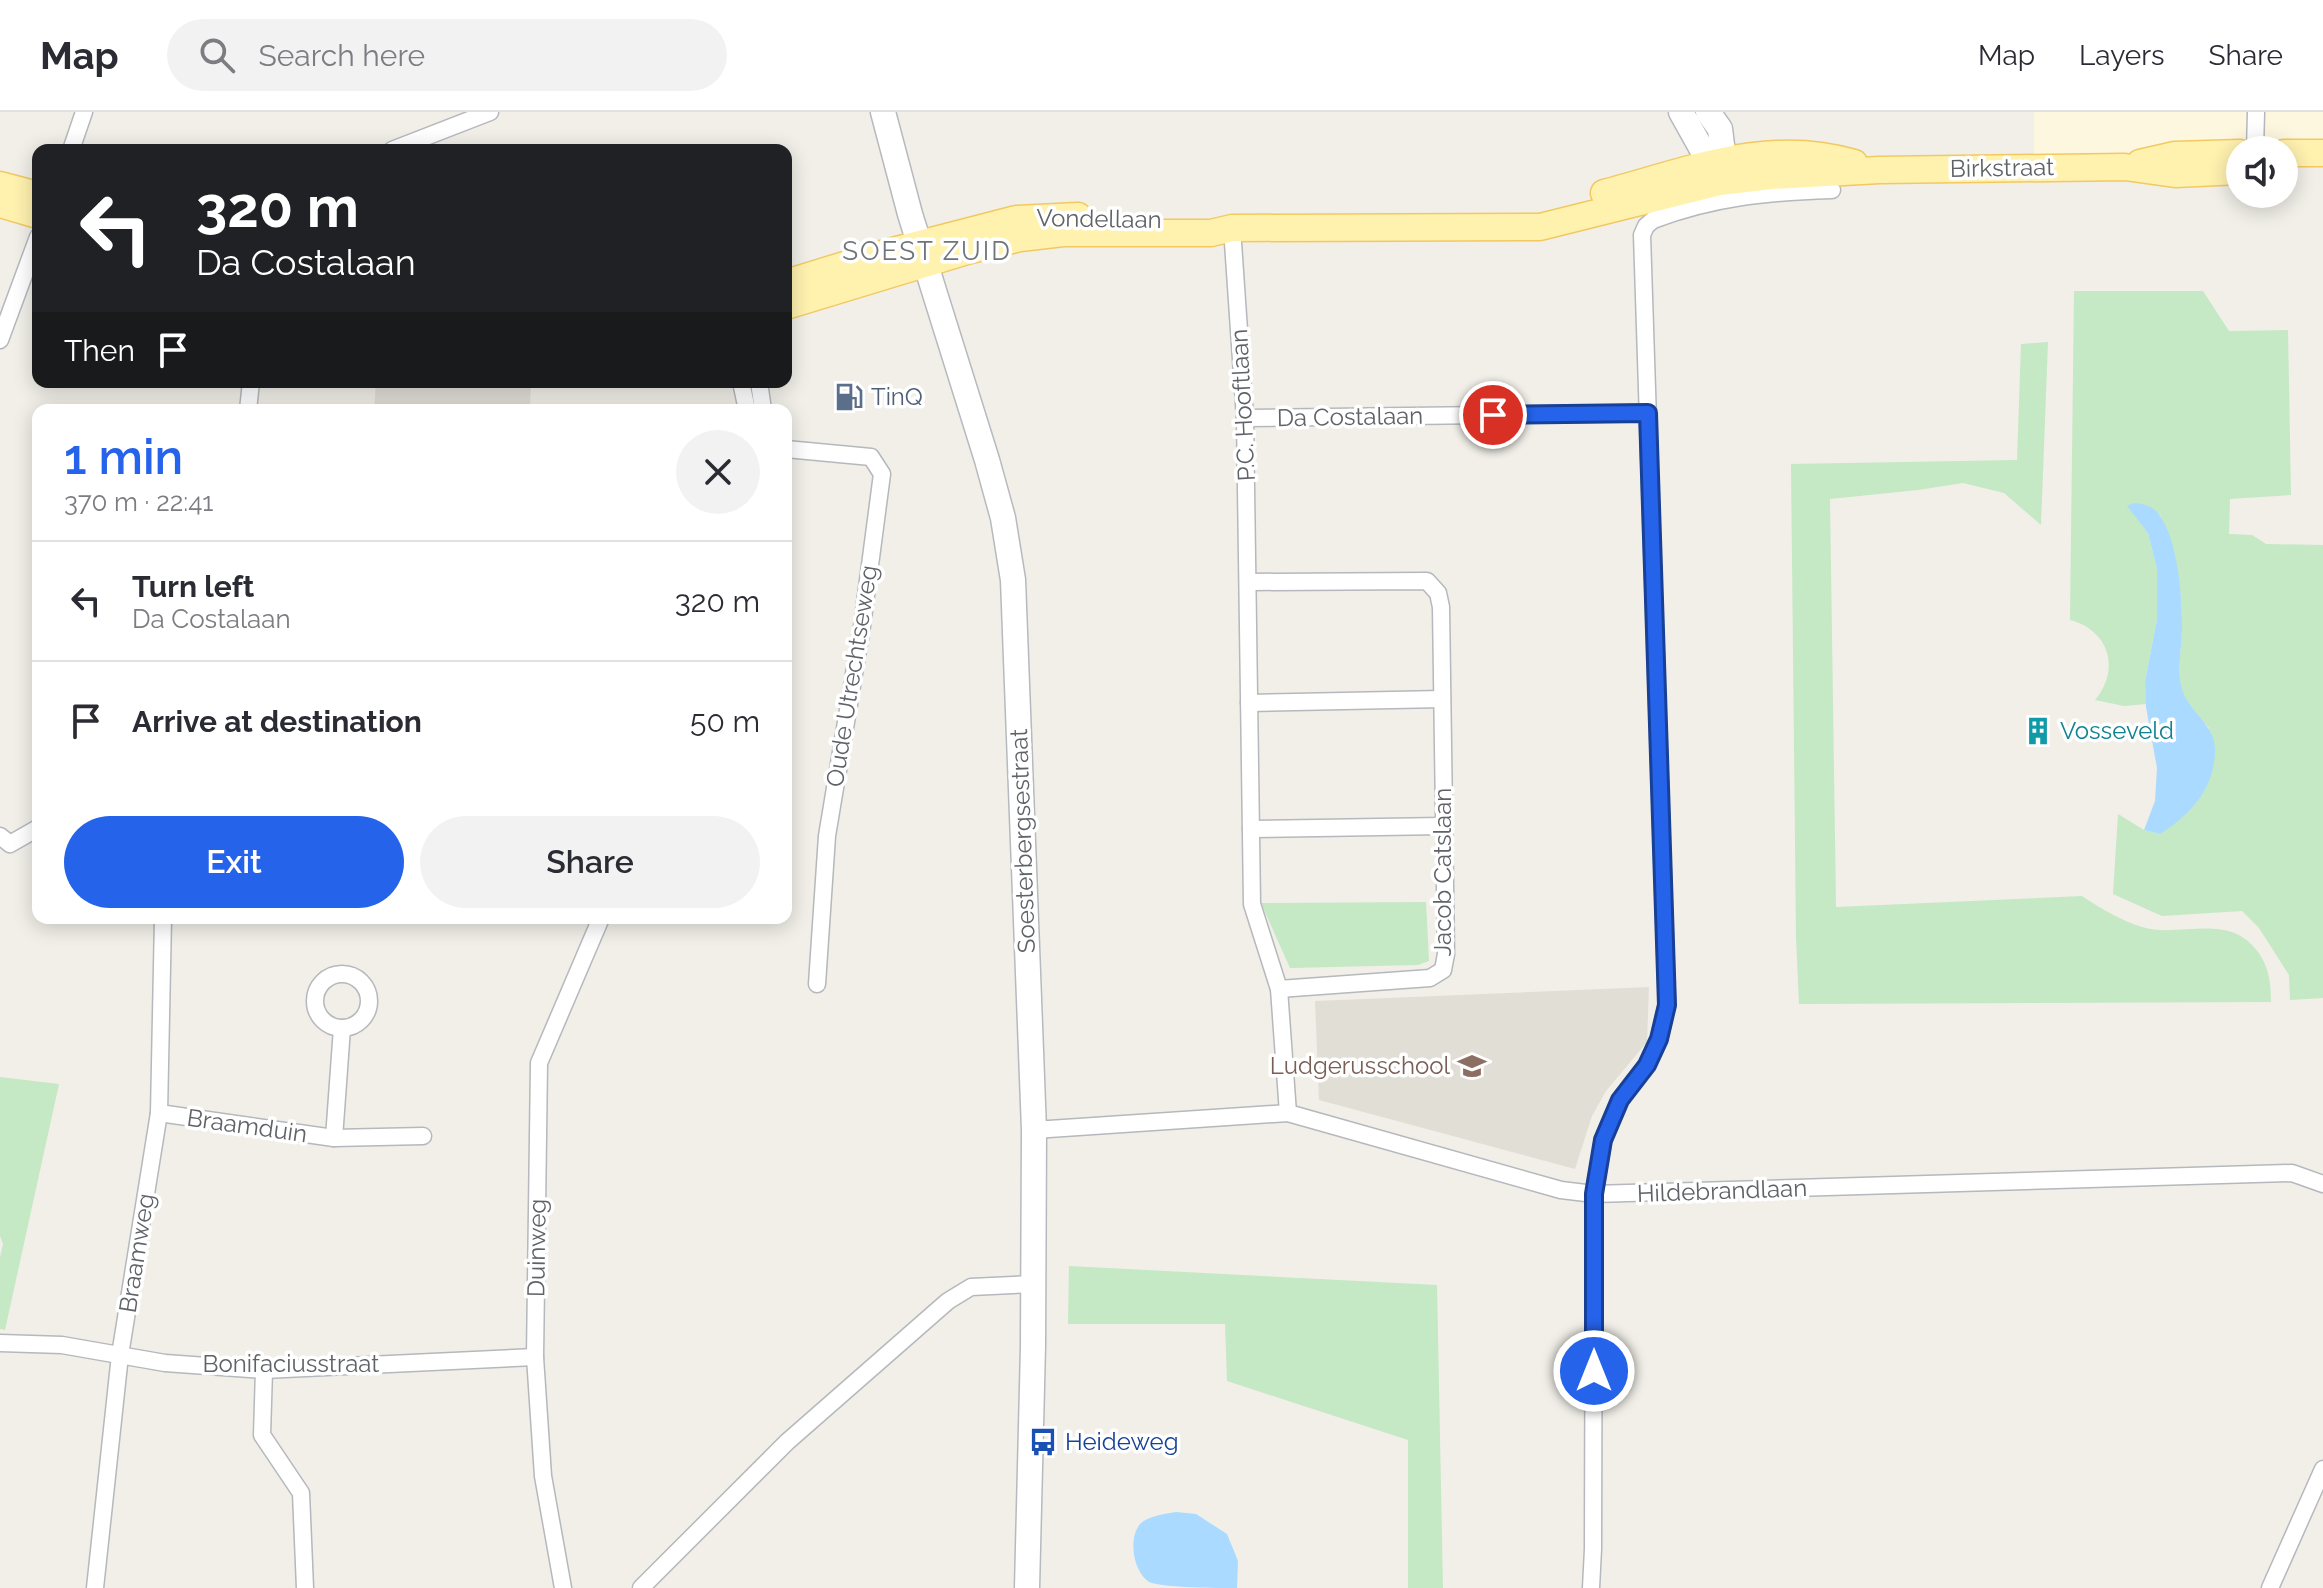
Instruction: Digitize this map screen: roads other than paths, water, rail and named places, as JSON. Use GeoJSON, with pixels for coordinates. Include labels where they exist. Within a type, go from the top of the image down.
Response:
{"type":"FeatureCollection","features":[{"type":"Feature","properties":{"kind":"main road","name":"Soesterbergsestraat"},"geometry":{"type":"LineString","coordinates":[[883,112],[922,253],[991,474],[1003,518],[1013,580],[1034,1130],[1027,1588]]}},
{"type":"Feature","properties":{"kind":"main road"},"geometry":{"type":"LineString","coordinates":[[1681,112],[1718,169]]}},
{"type":"Feature","properties":{"kind":"main road"},"geometry":{"type":"LineString","coordinates":[[1708,112],[1720,129],[1718,169]]}},
{"type":"Feature","properties":{"kind":"main road","name":"Birkstraat"},"geometry":{"type":"LineString","coordinates":[[1718,169],[1770,153],[1804,153],[1834,157],[1879,170],[2125,167],[2175,174],[2226,172]]}},
{"type":"Feature","properties":{"kind":"main road","name":"Birkstraat"},"geometry":{"type":"LineString","coordinates":[[2125,167],[2175,155],[2226,153]]}},
{"type":"Feature","properties":{"kind":"main road"},"geometry":{"type":"LineString","coordinates":[[2298,153],[2323,153]]}},
{"type":"Feature","properties":{"kind":"main road","name":"Vondellaan"},"geometry":{"type":"LineString","coordinates":[[922,253],[1063,233],[1211,233],[1232,228],[1489,226],[1718,169]]}},
{"type":"Feature","properties":{"kind":"main road"},"geometry":{"type":"LineString","coordinates":[[2298,170],[2323,170]]}},
{"type":"Feature","properties":{"kind":"main road"},"geometry":{"type":"LineString","coordinates":[[0,185],[32,193]]}},
{"type":"Feature","properties":{"kind":"main road"},"geometry":{"type":"LineString","coordinates":[[0,204],[32,213]]}},
{"type":"Feature","properties":{"kind":"main road"},"geometry":{"type":"LineString","coordinates":[[792,282],[922,253]]}},
{"type":"Feature","properties":{"kind":"main road"},"geometry":{"type":"LineString","coordinates":[[792,304],[922,253]]}},
{"type":"Feature","properties":{"kind":"street"},"geometry":{"type":"LineString","coordinates":[[73,144],[84,112]]}},
{"type":"Feature","properties":{"kind":"street"},"geometry":{"type":"LineString","coordinates":[[407,144],[490,112]]}},
{"type":"Feature","properties":{"kind":"street"},"geometry":{"type":"LineString","coordinates":[[2255,136],[2256,112]]}},
{"type":"Feature","properties":{"kind":"street"},"geometry":{"type":"LineString","coordinates":[[1591,1588],[1594,1194],[1603,1140],[1620,1100],[1647,1065],[1659,1039],[1667,1005],[1642,235],[1653,220],[1724,199],[1772,192],[1832,190]]}},
{"type":"Feature","properties":{"kind":"street","name":"P.C. Hooftlaan"},"geometry":{"type":"LineString","coordinates":[[1232,228],[1245,418],[1252,904],[1279,989],[1288,1113]]}},
{"type":"Feature","properties":{"kind":"street"},"geometry":{"type":"LineString","coordinates":[[0,340],[32,253]]}},
{"type":"Feature","properties":{"kind":"street","name":"Da Costalaan"},"geometry":{"type":"LineString","coordinates":[[1245,418],[1648,413]]}},
{"type":"Feature","properties":{"kind":"street","name":"Oude Utrechtseweg"},"geometry":{"type":"LineString","coordinates":[[792,450],[871,457],[882,474],[862,626],[827,836],[817,984]]}},
{"type":"Feature","properties":{"kind":"street","name":"Jacob Catslaan"},"geometry":{"type":"LineString","coordinates":[[1249,582],[1427,581],[1438,593],[1441,607],[1446,954],[1443,970],[1430,978],[1279,989]]}},
{"type":"Feature","properties":{"kind":"street"},"geometry":{"type":"LineString","coordinates":[[1249,703],[1442,699]]}},
{"type":"Feature","properties":{"kind":"street"},"geometry":{"type":"LineString","coordinates":[[1251,829],[1443,826]]}},
{"type":"Feature","properties":{"kind":"street"},"geometry":{"type":"LineString","coordinates":[[3,845],[32,831]]}},
{"type":"Feature","properties":{"kind":"street","name":"Braamweg"},"geometry":{"type":"LineString","coordinates":[[95,1588],[120,1355],[159,1113],[163,924]]}},
{"type":"Feature","properties":{"kind":"street","name":"Duinweg"},"geometry":{"type":"LineString","coordinates":[[563,1588],[543,1476],[535,1357],[539,1063],[598,924]]}},
{"type":"Feature","properties":{"kind":"street","name":"Braamduin"},"geometry":{"type":"LineString","coordinates":[[334,1138],[342,1028]]}},
{"type":"Feature","properties":{"kind":"street","name":"Braamduin"},"geometry":{"type":"LineString","coordinates":[[159,1113],[334,1138],[423,1136]]}},
{"type":"Feature","properties":{"kind":"street","name":"Hildebrandlaan"},"geometry":{"type":"LineString","coordinates":[[1034,1130],[1288,1113],[1561,1190],[1594,1194],[2292,1173],[2323,1184]]}},
{"type":"Feature","properties":{"kind":"street"},"geometry":{"type":"LineString","coordinates":[[641,1588],[787,1442],[948,1301],[963,1290],[980,1285],[1033,1284]]}},
{"type":"Feature","properties":{"kind":"street","name":"Bonifaciusstraat"},"geometry":{"type":"LineString","coordinates":[[0,1343],[62,1345],[165,1363],[264,1370],[535,1357]]}},
{"type":"Feature","properties":{"kind":"street"},"geometry":{"type":"LineString","coordinates":[[264,1370],[262,1435],[301,1493],[305,1588]]}},
{"type":"Feature","properties":{"kind":"street"},"geometry":{"type":"LineString","coordinates":[[2270,1588],[2323,1469]]}},
{"type":"Feature","properties":{"kind":"water"},"geometry":{"type":"Polygon","coordinates":[[[2134,503],[2155,510],[2171,539],[2181,597],[2180,681],[2185,697],[2212,734],[2215,752],[2210,778],[2198,800],[2160,834],[2144,830],[2155,801],[2157,768],[2146,707],[2145,682],[2157,619],[2157,569],[2148,533],[2127,506],[2134,503]]]}},
{"type":"Feature","properties":{"kind":"water"},"geometry":{"type":"Polygon","coordinates":[[[1176,1512],[1196,1514],[1227,1534],[1238,1561],[1237,1588],[1166,1585],[1149,1582],[1144,1577],[1134,1554],[1136,1530],[1147,1519],[1176,1512]]]}},
{"type":"Feature","properties":{"kind":"place","name":"TinQ"},"geometry":{"type":"Point","coordinates":[849,397]}},
{"type":"Feature","properties":{"kind":"place","name":"Vosseveld"},"geometry":{"type":"Point","coordinates":[2038,731]}},
{"type":"Feature","properties":{"kind":"place","name":"Ludgerusschool"},"geometry":{"type":"Point","coordinates":[1472,1066]}},
{"type":"Feature","properties":{"kind":"place","name":"Heideweg"},"geometry":{"type":"Point","coordinates":[1043,1442]}},
{"type":"Feature","properties":{"kind":"district","name":"SOEST ZUID"},"geometry":{"type":"Point","coordinates":[927,251]}}]}
